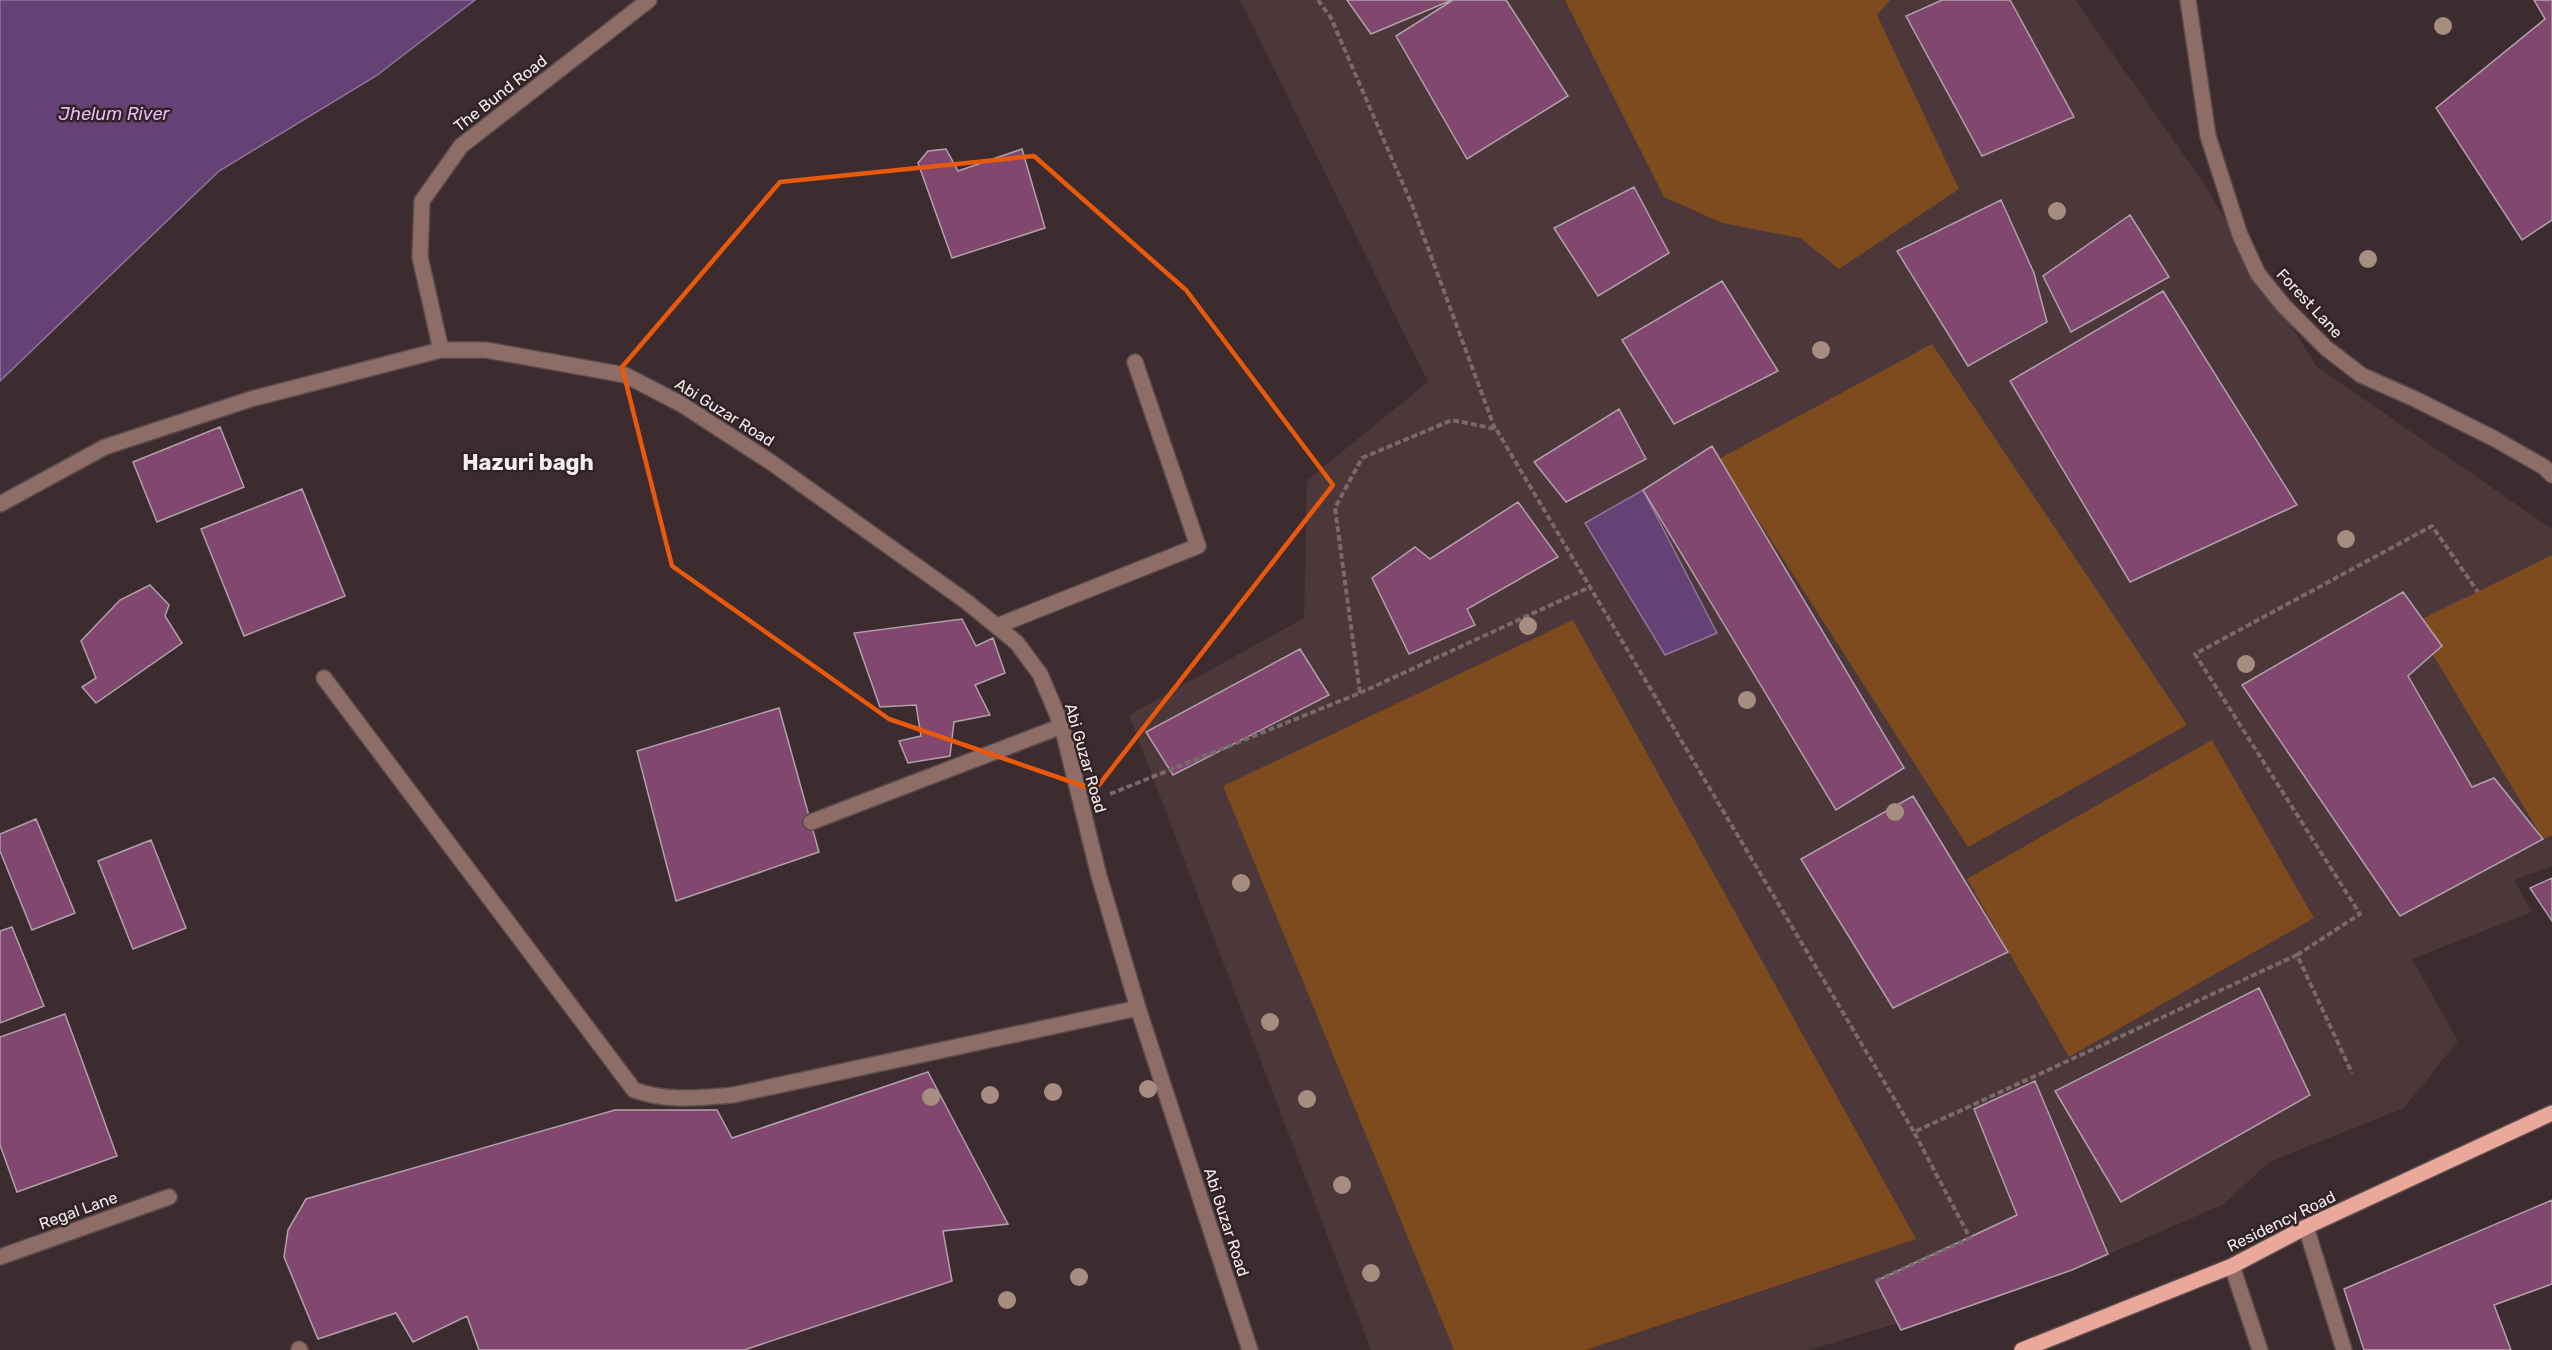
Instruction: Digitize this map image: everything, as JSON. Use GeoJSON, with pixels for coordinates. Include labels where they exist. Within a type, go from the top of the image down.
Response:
{"type":"FeatureCollection","features":[{"type":"Feature","properties":{"kind":"main road","name":"Residency Road"},"geometry":{"type":"LineString","coordinates":[[2022,1350],[2232,1266],[2306,1227],[2552,1113]]}},
{"type":"Feature","properties":{"kind":"street","name":"The Bund Road"},"geometry":{"type":"LineString","coordinates":[[441,350],[420,257],[422,201],[461,146],[650,0]]}},
{"type":"Feature","properties":{"kind":"street","name":"Forest Lane"},"geometry":{"type":"LineString","coordinates":[[2188,0],[2208,136],[2240,236],[2258,274],[2283,305],[2326,348],[2361,375],[2415,399],[2495,440],[2552,475]]}},
{"type":"Feature","properties":{"kind":"street","name":"Abi Guzar Road"},"geometry":{"type":"LineString","coordinates":[[0,504],[105,447],[251,399],[441,350],[486,350],[625,375],[681,404],[772,463],[967,602],[1017,643],[1040,674],[1062,726],[1099,876],[1138,1008],[1250,1350]]}},
{"type":"Feature","properties":{"kind":"street"},"geometry":{"type":"LineString","coordinates":[[997,626],[1198,546],[1135,362]]}},
{"type":"Feature","properties":{"kind":"street"},"geometry":{"type":"LineString","coordinates":[[324,678],[634,1090],[652,1097],[678,1100],[733,1095],[1138,1008]]}},
{"type":"Feature","properties":{"kind":"street"},"geometry":{"type":"LineString","coordinates":[[811,822],[1062,726]]}},
{"type":"Feature","properties":{"kind":"street","name":"Regal Lane"},"geometry":{"type":"LineString","coordinates":[[0,1257],[168,1197]]}},
{"type":"Feature","properties":{"kind":"street"},"geometry":{"type":"LineString","coordinates":[[2306,1227],[2344,1350]]}},
{"type":"Feature","properties":{"kind":"street"},"geometry":{"type":"LineString","coordinates":[[2232,1266],[2260,1350]]}},
{"type":"Feature","properties":{"kind":"path"},"geometry":{"type":"LineString","coordinates":[[1318,0],[1331,18],[1413,205],[1496,429],[1914,1132],[1970,1238],[1876,1281]]}},
{"type":"Feature","properties":{"kind":"path"},"geometry":{"type":"LineString","coordinates":[[1360,693],[1335,508],[1362,458],[1452,420],[1496,429]]}},
{"type":"Feature","properties":{"kind":"path"},"geometry":{"type":"LineString","coordinates":[[1914,1132],[2297,955],[2360,914],[2195,654],[2432,526],[2478,592]]}},
{"type":"Feature","properties":{"kind":"path"},"geometry":{"type":"LineString","coordinates":[[1082,806],[1360,693],[1590,587]]}},
{"type":"Feature","properties":{"kind":"path"},"geometry":{"type":"LineString","coordinates":[[2297,955],[2352,1073]]}},
{"type":"Feature","properties":{"kind":"highlighted area"},"geometry":{"type":"Polygon","coordinates":[[[1034,156],[1186,290],[1333,485],[1095,790],[889,719],[672,566],[622,367],[780,182],[1034,156]]]}},
{"type":"Feature","properties":{"kind":"shaded area"},"geometry":{"type":"Polygon","coordinates":[[[1240,0],[2075,0],[2202,181],[2316,366],[2552,529],[2552,866],[2514,880],[2532,912],[2412,959],[2458,1041],[2404,1108],[2269,1162],[2224,1204],[2072,1270],[1809,1350],[1371,1350],[1129,715],[1304,618],[1307,480],[1428,382],[1240,0]]]}},
{"type":"Feature","properties":{"kind":"shaded area"},"geometry":{"type":"Polygon","coordinates":[[[1565,0],[1890,0],[1877,15],[1959,189],[1839,269],[1800,238],[1722,223],[1664,197],[1565,0]]]}},
{"type":"Feature","properties":{"kind":"shaded area"},"geometry":{"type":"Polygon","coordinates":[[[1932,344],[2187,725],[1968,847],[1719,459],[1932,344]]]}},
{"type":"Feature","properties":{"kind":"shaded area"},"geometry":{"type":"Polygon","coordinates":[[[2552,555],[2552,835],[2543,839],[2414,623],[2552,555]]]}},
{"type":"Feature","properties":{"kind":"shaded area"},"geometry":{"type":"Polygon","coordinates":[[[1573,620],[1916,1239],[1586,1350],[1454,1350],[1223,786],[1573,620]]]}},
{"type":"Feature","properties":{"kind":"shaded area"},"geometry":{"type":"Polygon","coordinates":[[[2212,740],[2314,918],[2069,1057],[1967,879],[2212,740]]]}},
{"type":"Feature","properties":{"kind":"water","name":"Jhelum River"},"geometry":{"type":"Polygon","coordinates":[[[0,0],[475,0],[376,76],[219,171],[0,381],[0,0]]]}},
{"type":"Feature","properties":{"kind":"water"},"geometry":{"type":"Polygon","coordinates":[[[1643,490],[1717,633],[1665,655],[1585,523],[1643,490]]]}},
{"type":"Feature","properties":{"kind":"building"},"geometry":{"type":"Polygon","coordinates":[[[1347,0],[1452,0],[1371,34],[1347,0]]]}},
{"type":"Feature","properties":{"kind":"building"},"geometry":{"type":"Polygon","coordinates":[[[1453,0],[1506,0],[1568,96],[1467,159],[1396,36],[1453,0]]]}},
{"type":"Feature","properties":{"kind":"building"},"geometry":{"type":"Polygon","coordinates":[[[1942,0],[2010,0],[2074,117],[1982,156],[1906,16],[1942,0]]]}},
{"type":"Feature","properties":{"kind":"building"},"geometry":{"type":"Polygon","coordinates":[[[2534,0],[2552,0],[2552,220],[2522,240],[2436,108],[2545,19],[2534,0]]]}},
{"type":"Feature","properties":{"kind":"building"},"geometry":{"type":"Polygon","coordinates":[[[946,149],[958,171],[1022,149],[1045,228],[952,258],[918,163],[928,151],[946,149]]]}},
{"type":"Feature","properties":{"kind":"building"},"geometry":{"type":"Polygon","coordinates":[[[1634,187],[1669,253],[1598,296],[1554,228],[1634,187]]]}},
{"type":"Feature","properties":{"kind":"building"},"geometry":{"type":"Polygon","coordinates":[[[2001,200],[2034,273],[2047,322],[1968,366],[1897,251],[2001,200]]]}},
{"type":"Feature","properties":{"kind":"building"},"geometry":{"type":"Polygon","coordinates":[[[2130,215],[2169,277],[2071,332],[2043,276],[2130,215]]]}},
{"type":"Feature","properties":{"kind":"building"},"geometry":{"type":"Polygon","coordinates":[[[1722,281],[1778,371],[1674,424],[1622,340],[1722,281]]]}},
{"type":"Feature","properties":{"kind":"building"},"geometry":{"type":"Polygon","coordinates":[[[2163,291],[2297,505],[2130,582],[2010,381],[2163,291]]]}},
{"type":"Feature","properties":{"kind":"building"},"geometry":{"type":"Polygon","coordinates":[[[1619,409],[1646,459],[1566,502],[1534,462],[1619,409]]]}},
{"type":"Feature","properties":{"kind":"building"},"geometry":{"type":"Polygon","coordinates":[[[220,427],[244,487],[157,522],[133,462],[220,427]]]}},
{"type":"Feature","properties":{"kind":"building"},"geometry":{"type":"Polygon","coordinates":[[[1712,446],[1904,768],[1836,810],[1643,490],[1712,446]]]}},
{"type":"Feature","properties":{"kind":"building"},"geometry":{"type":"Polygon","coordinates":[[[302,489],[345,596],[244,636],[201,529],[302,489]]]}},
{"type":"Feature","properties":{"kind":"building"},"geometry":{"type":"Polygon","coordinates":[[[1518,502],[1558,557],[1467,609],[1475,625],[1409,654],[1372,578],[1415,547],[1430,559],[1518,502]]]}},
{"type":"Feature","properties":{"kind":"building"},"geometry":{"type":"Polygon","coordinates":[[[150,585],[169,605],[165,616],[182,643],[96,703],[82,687],[96,678],[81,641],[120,600],[150,585]]]}},
{"type":"Feature","properties":{"kind":"building"},"geometry":{"type":"Polygon","coordinates":[[[2403,592],[2442,646],[2408,676],[2472,787],[2494,778],[2543,839],[2400,916],[2242,685],[2403,592]]]}},
{"type":"Feature","properties":{"kind":"building"},"geometry":{"type":"Polygon","coordinates":[[[962,619],[976,646],[993,638],[1005,673],[975,685],[990,715],[954,722],[950,756],[908,763],[899,741],[921,736],[916,705],[880,707],[854,633],[962,619]]]}},
{"type":"Feature","properties":{"kind":"building"},"geometry":{"type":"Polygon","coordinates":[[[1300,649],[1329,695],[1173,775],[1146,732],[1300,649]]]}},
{"type":"Feature","properties":{"kind":"building"},"geometry":{"type":"Polygon","coordinates":[[[779,708],[819,852],[676,901],[637,751],[779,708]]]}},
{"type":"Feature","properties":{"kind":"building"},"geometry":{"type":"Polygon","coordinates":[[[1913,796],[2008,952],[1893,1008],[1801,859],[1913,796]]]}},
{"type":"Feature","properties":{"kind":"building"},"geometry":{"type":"Polygon","coordinates":[[[36,819],[75,913],[32,930],[0,851],[0,834],[36,819]]]}},
{"type":"Feature","properties":{"kind":"building"},"geometry":{"type":"Polygon","coordinates":[[[151,840],[186,928],[133,949],[98,861],[151,840]]]}},
{"type":"Feature","properties":{"kind":"building"},"geometry":{"type":"Polygon","coordinates":[[[2552,878],[2552,921],[2530,888],[2552,878]]]}},
{"type":"Feature","properties":{"kind":"building"},"geometry":{"type":"Polygon","coordinates":[[[12,927],[44,1006],[0,1023],[0,931],[12,927]]]}},
{"type":"Feature","properties":{"kind":"building"},"geometry":{"type":"Polygon","coordinates":[[[2259,988],[2310,1095],[2121,1202],[2055,1091],[2259,988]]]}},
{"type":"Feature","properties":{"kind":"building"},"geometry":{"type":"Polygon","coordinates":[[[65,1014],[117,1156],[17,1192],[0,1145],[0,1037],[65,1014]]]}},
{"type":"Feature","properties":{"kind":"building"},"geometry":{"type":"Polygon","coordinates":[[[928,1072],[1008,1224],[943,1231],[952,1281],[744,1350],[479,1350],[467,1316],[413,1342],[396,1313],[318,1339],[284,1257],[288,1230],[306,1199],[615,1110],[717,1110],[732,1138],[928,1072]]]}},
{"type":"Feature","properties":{"kind":"building"},"geometry":{"type":"Polygon","coordinates":[[[2035,1081],[2108,1254],[2072,1270],[1901,1330],[1876,1281],[2017,1215],[1974,1109],[2035,1081]]]}},
{"type":"Feature","properties":{"kind":"building"},"geometry":{"type":"Polygon","coordinates":[[[2552,1200],[2552,1284],[2494,1305],[2511,1350],[2364,1350],[2344,1289],[2552,1200]]]}},
{"type":"Feature","properties":{"kind":"district","name":"Hazuri bagh"},"geometry":{"type":"Point","coordinates":[528,462]}}]}
